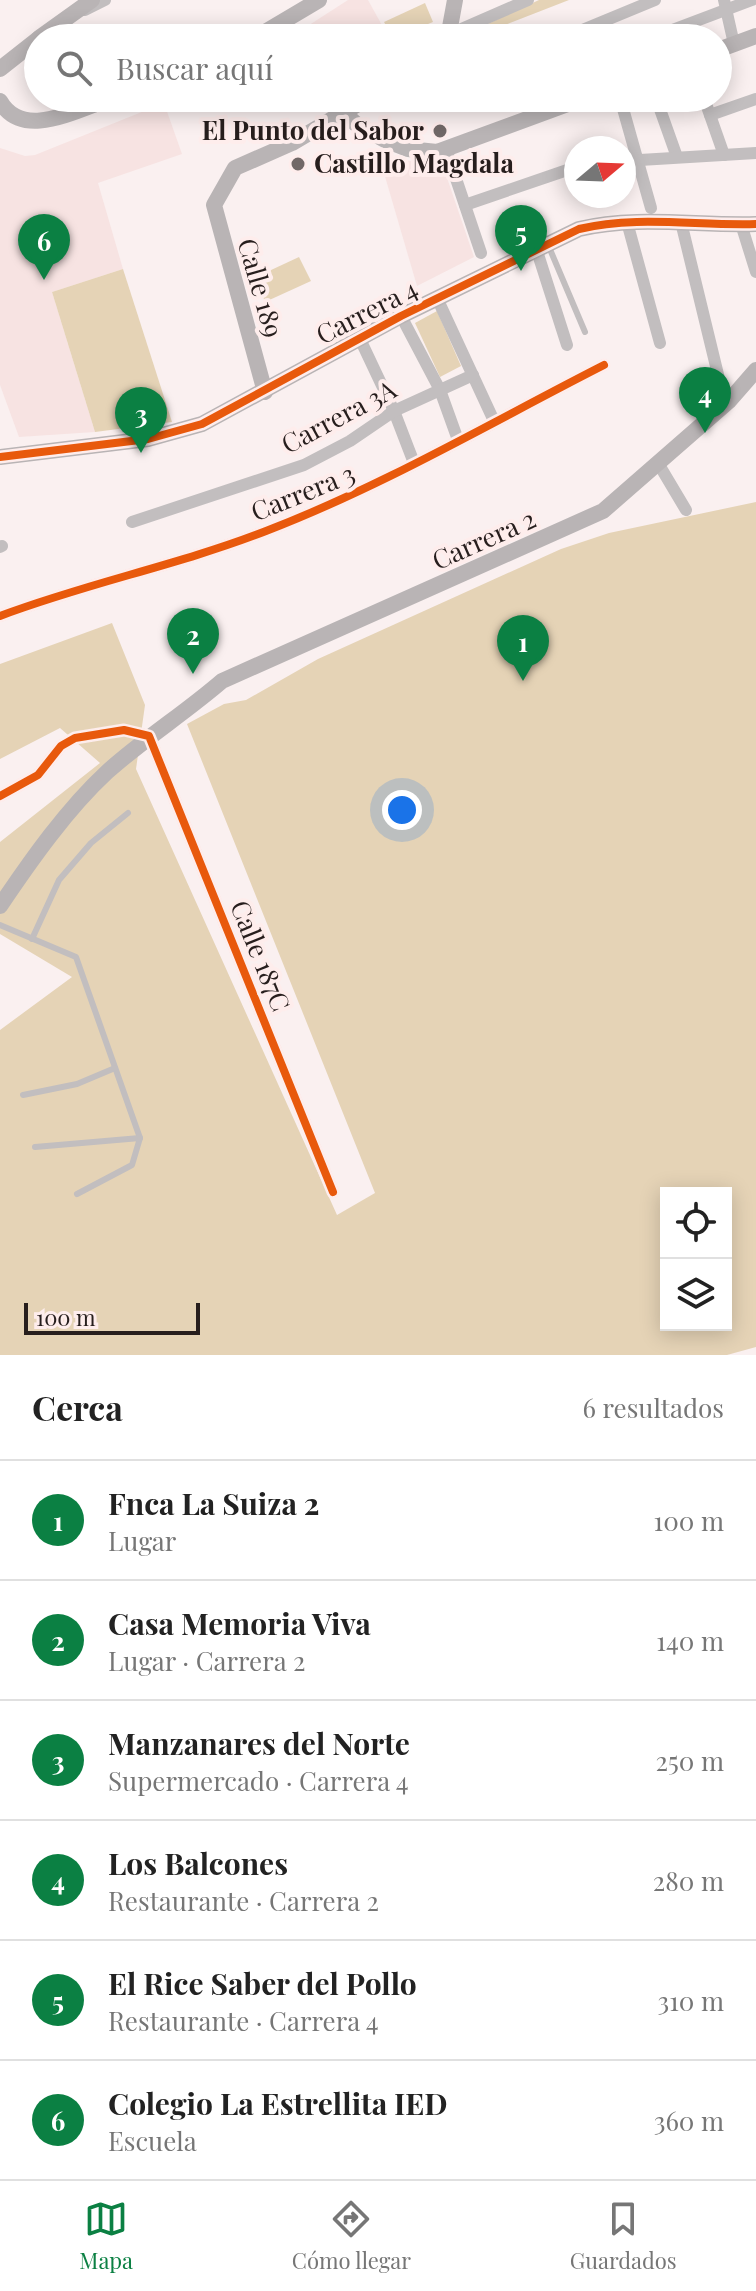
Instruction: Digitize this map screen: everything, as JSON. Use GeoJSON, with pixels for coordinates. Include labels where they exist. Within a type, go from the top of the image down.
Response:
{"type":"FeatureCollection","features":[{"type":"Feature","properties":{"kind":"main road"},"geometry":{"type":"LineString","coordinates":[[60,23],[92,0]]}},
{"type":"Feature","properties":{"kind":"main road"},"geometry":{"type":"LineString","coordinates":[[279,24],[319,0]]}},
{"type":"Feature","properties":{"kind":"main road"},"geometry":{"type":"LineString","coordinates":[[451,24],[455,0]]}},
{"type":"Feature","properties":{"kind":"main road"},"geometry":{"type":"LineString","coordinates":[[732,45],[756,36]]}},
{"type":"Feature","properties":{"kind":"main road"},"geometry":{"type":"LineString","coordinates":[[7,64],[24,50]]}},
{"type":"Feature","properties":{"kind":"main road"},"geometry":{"type":"LineString","coordinates":[[0,101],[15,118],[27,121],[49,119],[70,112]]}},
{"type":"Feature","properties":{"kind":"main road"},"geometry":{"type":"LineString","coordinates":[[344,113],[363,129],[408,149],[446,149],[546,112]]}},
{"type":"Feature","properties":{"kind":"main road","name":"Calle 189"},"geometry":{"type":"LineString","coordinates":[[265,392],[216,223],[214,205],[235,168],[292,143],[344,113]]}},
{"type":"Feature","properties":{"kind":"main road","name":"Carrera 4"},"geometry":{"type":"LineString","coordinates":[[0,457],[148,439],[202,424],[401,316],[542,245],[590,226],[627,222],[749,224]]}},
{"type":"Feature","properties":{"kind":"main road","name":"Carrera 2"},"geometry":{"type":"LineString","coordinates":[[0,906],[87,793],[149,736],[222,681],[255,664],[399,604],[510,551],[581,524],[603,511],[729,401],[756,370]]}},
{"type":"Feature","properties":{"kind":"street"},"geometry":{"type":"LineString","coordinates":[[60,23],[105,0]]}},
{"type":"Feature","properties":{"kind":"street"},"geometry":{"type":"LineString","coordinates":[[475,24],[528,0]]}},
{"type":"Feature","properties":{"kind":"street"},"geometry":{"type":"LineString","coordinates":[[597,24],[655,0]]}},
{"type":"Feature","properties":{"kind":"street"},"geometry":{"type":"LineString","coordinates":[[683,24],[726,5],[752,0]]}},
{"type":"Feature","properties":{"kind":"street"},"geometry":{"type":"LineString","coordinates":[[732,107],[756,99]]}},
{"type":"Feature","properties":{"kind":"street"},"geometry":{"type":"LineString","coordinates":[[623,112],[628,136]]}},
{"type":"Feature","properties":{"kind":"street"},"geometry":{"type":"LineString","coordinates":[[661,112],[677,157]]}},
{"type":"Feature","properties":{"kind":"street"},"geometry":{"type":"LineString","coordinates":[[709,112],[724,155]]}},
{"type":"Feature","properties":{"kind":"street"},"geometry":{"type":"LineString","coordinates":[[710,115],[719,112]]}},
{"type":"Feature","properties":{"kind":"street"},"geometry":{"type":"LineString","coordinates":[[446,149],[481,253]]}},
{"type":"Feature","properties":{"kind":"street"},"geometry":{"type":"LineString","coordinates":[[640,160],[756,153]]}},
{"type":"Feature","properties":{"kind":"street"},"geometry":{"type":"LineString","coordinates":[[636,155],[640,160],[651,208]]}},
{"type":"Feature","properties":{"kind":"street"},"geometry":{"type":"LineString","coordinates":[[465,205],[564,171]]}},
{"type":"Feature","properties":{"kind":"street"},"geometry":{"type":"LineString","coordinates":[[627,222],[660,343]]}},
{"type":"Feature","properties":{"kind":"street"},"geometry":{"type":"LineString","coordinates":[[681,222],[722,391]]}},
{"type":"Feature","properties":{"kind":"street"},"geometry":{"type":"LineString","coordinates":[[749,224],[756,272]]}},
{"type":"Feature","properties":{"kind":"street"},"geometry":{"type":"LineString","coordinates":[[542,245],[567,345]]}},
{"type":"Feature","properties":{"kind":"street"},"geometry":{"type":"LineString","coordinates":[[437,298],[494,421]]}},
{"type":"Feature","properties":{"kind":"street"},"geometry":{"type":"LineString","coordinates":[[401,316],[440,390],[458,440]]}},
{"type":"Feature","properties":{"kind":"street"},"geometry":{"type":"LineString","coordinates":[[360,339],[394,411],[414,463]]}},
{"type":"Feature","properties":{"kind":"street","name":"Carrera 3"},"geometry":{"type":"LineString","coordinates":[[0,616],[49,596],[105,583],[264,532],[370,487],[604,365]]}},
{"type":"Feature","properties":{"kind":"street","name":"Carrera 3A"},"geometry":{"type":"LineString","coordinates":[[132,522],[304,465],[350,441],[394,411],[473,375]]}},
{"type":"Feature","properties":{"kind":"street"},"geometry":{"type":"LineString","coordinates":[[658,463],[686,510]]}},
{"type":"Feature","properties":{"kind":"street"},"geometry":{"type":"LineString","coordinates":[[0,796],[38,775],[61,746],[75,738],[124,730],[149,736]]}},
{"type":"Feature","properties":{"kind":"street","name":"Calle 187C"},"geometry":{"type":"LineString","coordinates":[[149,736],[333,1192]]}},
{"type":"Feature","properties":{"kind":"lane"},"geometry":{"type":"LineString","coordinates":[[542,245],[585,332]]}},
{"type":"Feature","properties":{"kind":"lane"},"geometry":{"type":"LineString","coordinates":[[32,939],[59,880],[91,843],[128,813]]}},
{"type":"Feature","properties":{"kind":"lane"},"geometry":{"type":"LineString","coordinates":[[0,925],[76,957],[140,1138],[132,1165],[77,1194]]}},
{"type":"Feature","properties":{"kind":"lane"},"geometry":{"type":"LineString","coordinates":[[23,1095],[77,1084],[115,1068]]}},
{"type":"Feature","properties":{"kind":"lane"},"geometry":{"type":"LineString","coordinates":[[35,1147],[140,1138]]}},
{"type":"Feature","properties":{"kind":"shaded area"},"geometry":{"type":"Polygon","coordinates":[[[348,0],[368,0],[381,24],[311,24],[348,0]]]}},
{"type":"Feature","properties":{"kind":"shaded area"},"geometry":{"type":"Polygon","coordinates":[[[539,0],[569,0],[508,24],[488,24],[539,0]]]}},
{"type":"Feature","properties":{"kind":"shaded area"},"geometry":{"type":"Polygon","coordinates":[[[425,3],[433,22],[385,24],[425,3]]]}},
{"type":"Feature","properties":{"kind":"shaded area"},"geometry":{"type":"Polygon","coordinates":[[[142,112],[167,112],[182,154],[98,183],[123,269],[52,292],[95,432],[19,437],[0,385],[0,148],[25,156],[35,155],[142,112]]]}},
{"type":"Feature","properties":{"kind":"shaded area"},"geometry":{"type":"Polygon","coordinates":[[[379,156],[443,166],[474,257],[417,286],[379,156]]]}},
{"type":"Feature","properties":{"kind":"shaded area"},"geometry":{"type":"Polygon","coordinates":[[[299,257],[311,281],[265,302],[256,277],[299,257]]]}},
{"type":"Feature","properties":{"kind":"shaded area"},"geometry":{"type":"Polygon","coordinates":[[[123,269],[172,422],[95,432],[52,292],[123,269]]]}},
{"type":"Feature","properties":{"kind":"shaded area"},"geometry":{"type":"Polygon","coordinates":[[[437,311],[461,366],[440,377],[415,323],[437,311]]]}},
{"type":"Feature","properties":{"kind":"shaded area"},"geometry":{"type":"Polygon","coordinates":[[[756,502],[756,1347],[727,1355],[0,1355],[0,1030],[72,977],[0,934],[0,842],[100,763],[60,728],[0,759],[0,664],[112,623],[145,705],[136,769],[337,1215],[375,1193],[187,724],[224,704],[246,700],[318,659],[561,549],[609,533],[756,502]]]}},
{"type":"Feature","properties":{"kind":"cycle path"},"geometry":{"type":"LineString","coordinates":[[0,457],[148,439],[202,424],[401,316],[579,229],[645,222],[756,224]]}},
{"type":"Feature","properties":{"kind":"cycle path"},"geometry":{"type":"LineString","coordinates":[[0,616],[233,543],[310,513],[395,474],[604,365]]}},
{"type":"Feature","properties":{"kind":"cycle path"},"geometry":{"type":"LineString","coordinates":[[0,796],[38,775],[61,746],[75,738],[124,730],[149,736],[333,1192]]}},
{"type":"Feature","properties":{"kind":"place","name":"El Punto del Sabor"},"geometry":{"type":"Point","coordinates":[440,131]}},
{"type":"Feature","properties":{"kind":"place","name":"Castillo Magdala"},"geometry":{"type":"Point","coordinates":[298,164]}},
{"type":"Feature","properties":{"kind":"place","name":"El Rice Saber del Pollo"},"geometry":{"type":"Point","coordinates":[521,271]}},
{"type":"Feature","properties":{"kind":"place","name":"Colegio La Estrellita IED"},"geometry":{"type":"Point","coordinates":[44,280]}},
{"type":"Feature","properties":{"kind":"place","name":"Los Balcones"},"geometry":{"type":"Point","coordinates":[705,433]}},
{"type":"Feature","properties":{"kind":"place","name":"Manzanares del Norte"},"geometry":{"type":"Point","coordinates":[141,453]}},
{"type":"Feature","properties":{"kind":"place","name":"Casa Memoria Viva"},"geometry":{"type":"Point","coordinates":[193,674]}},
{"type":"Feature","properties":{"kind":"place","name":"Fnca La Suiza 2"},"geometry":{"type":"Point","coordinates":[523,681]}}]}
